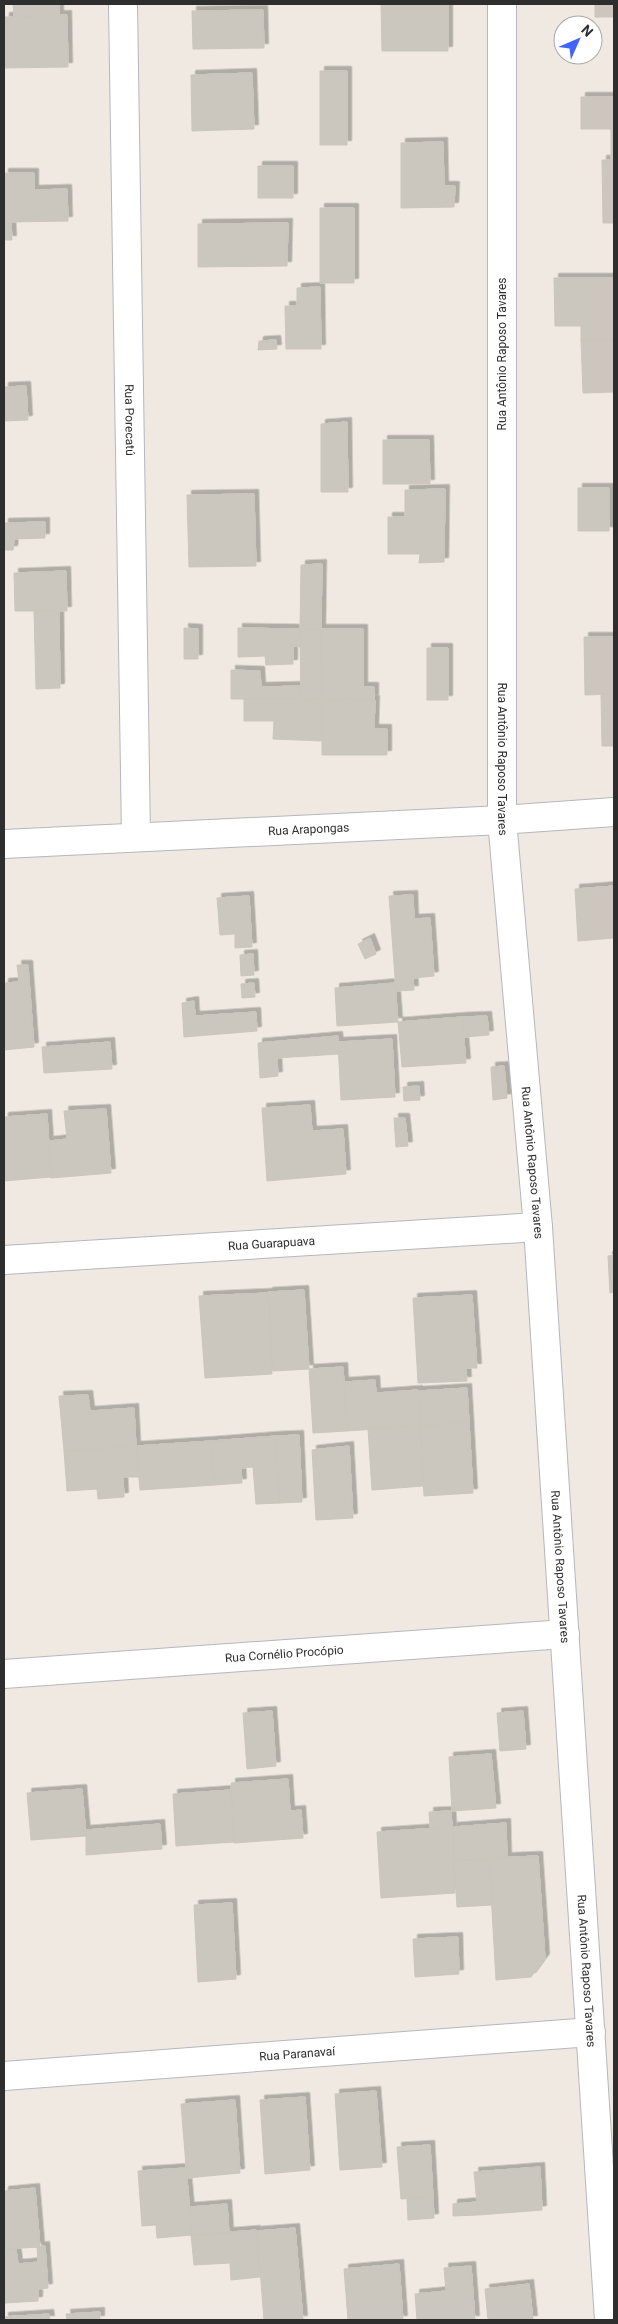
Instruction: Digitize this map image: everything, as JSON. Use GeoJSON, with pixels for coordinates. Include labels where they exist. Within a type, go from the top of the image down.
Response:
{"type":"FeatureCollection","features":[{"type":"Feature","properties":{"kind":"street","name":"Rua Porecatú"},"geometry":{"type":"LineString","coordinates":[[123,4],[136,837]]}},
{"type":"Feature","properties":{"kind":"street","name":"Rua Antônio Raposo Tavares"},"geometry":{"type":"LineString","coordinates":[[502,4],[502,820],[538,1227],[610,2320]]}},
{"type":"Feature","properties":{"kind":"street","name":"Rua Arapongas"},"geometry":{"type":"LineString","coordinates":[[4,844],[502,820],[614,812]]}},
{"type":"Feature","properties":{"kind":"street","name":"Rua Guarapuava"},"geometry":{"type":"LineString","coordinates":[[4,1260],[538,1227]]}},
{"type":"Feature","properties":{"kind":"street","name":"Rua Cornélio Procópio"},"geometry":{"type":"LineString","coordinates":[[4,1674],[565,1634]]}},
{"type":"Feature","properties":{"kind":"street","name":"Rua Paranavaí"},"geometry":{"type":"LineString","coordinates":[[4,2076],[591,2032]]}},
{"type":"Feature","properties":{"kind":"building"},"geometry":{"type":"Polygon","coordinates":[[[13,4],[59,4],[59,16],[14,16],[13,4]]]}},
{"type":"Feature","properties":{"kind":"building"},"geometry":{"type":"Polygon","coordinates":[[[381,4],[448,4],[448,51],[382,51],[381,4]]]}},
{"type":"Feature","properties":{"kind":"building"},"geometry":{"type":"Polygon","coordinates":[[[595,4],[614,4],[614,17],[595,15],[595,4]]]}},
{"type":"Feature","properties":{"kind":"building"},"geometry":{"type":"Polygon","coordinates":[[[263,10],[264,48],[193,49],[192,11],[263,10]]]}},
{"type":"Feature","properties":{"kind":"building"},"geometry":{"type":"Polygon","coordinates":[[[67,15],[68,67],[5,68],[5,17],[67,15]]]}},
{"type":"Feature","properties":{"kind":"building"},"geometry":{"type":"Polygon","coordinates":[[[320,71],[347,71],[347,145],[320,145],[320,71]]]}},
{"type":"Feature","properties":{"kind":"building"},"geometry":{"type":"Polygon","coordinates":[[[252,73],[254,129],[192,131],[191,75],[252,73]]]}},
{"type":"Feature","properties":{"kind":"building"},"geometry":{"type":"Polygon","coordinates":[[[581,97],[614,97],[614,160],[611,160],[611,129],[581,129],[581,97]]]}},
{"type":"Feature","properties":{"kind":"building"},"geometry":{"type":"Polygon","coordinates":[[[443,142],[444,186],[455,186],[454,207],[401,208],[401,143],[443,142]]]}},
{"type":"Feature","properties":{"kind":"building"},"geometry":{"type":"Polygon","coordinates":[[[602,160],[614,160],[614,223],[603,223],[602,160]]]}},
{"type":"Feature","properties":{"kind":"building"},"geometry":{"type":"Polygon","coordinates":[[[258,166],[293,166],[293,198],[258,198],[258,166]]]}},
{"type":"Feature","properties":{"kind":"building"},"geometry":{"type":"Polygon","coordinates":[[[4,173],[34,173],[34,190],[67,189],[68,221],[11,222],[12,240],[4,240],[4,173]]]}},
{"type":"Feature","properties":{"kind":"building"},"geometry":{"type":"Polygon","coordinates":[[[320,208],[354,208],[354,283],[320,283],[320,208]]]}},
{"type":"Feature","properties":{"kind":"building"},"geometry":{"type":"Polygon","coordinates":[[[288,223],[287,266],[198,267],[198,224],[288,223]]]}},
{"type":"Feature","properties":{"kind":"building"},"geometry":{"type":"Polygon","coordinates":[[[554,278],[614,278],[614,340],[581,341],[581,326],[555,326],[554,278]]]}},
{"type":"Feature","properties":{"kind":"building"},"geometry":{"type":"Polygon","coordinates":[[[320,287],[321,349],[286,349],[285,306],[297,306],[297,288],[320,287]]]}},
{"type":"Feature","properties":{"kind":"building"},"geometry":{"type":"Polygon","coordinates":[[[614,339],[614,392],[583,393],[581,340],[614,339]]]}},
{"type":"Feature","properties":{"kind":"building"},"geometry":{"type":"Polygon","coordinates":[[[276,340],[277,349],[258,350],[259,341],[276,340]]]}},
{"type":"Feature","properties":{"kind":"building"},"geometry":{"type":"Polygon","coordinates":[[[26,386],[28,420],[4,421],[4,387],[26,386]]]}},
{"type":"Feature","properties":{"kind":"building"},"geometry":{"type":"Polygon","coordinates":[[[347,422],[348,492],[321,492],[321,424],[347,422]]]}},
{"type":"Feature","properties":{"kind":"building"},"geometry":{"type":"Polygon","coordinates":[[[383,440],[429,440],[430,484],[383,484],[383,440]]]}},
{"type":"Feature","properties":{"kind":"building"},"geometry":{"type":"Polygon","coordinates":[[[578,488],[609,488],[609,531],[578,531],[578,488]]]}},
{"type":"Feature","properties":{"kind":"building"},"geometry":{"type":"Polygon","coordinates":[[[445,489],[444,562],[419,563],[420,554],[388,554],[388,517],[405,517],[405,490],[445,489]]]}},
{"type":"Feature","properties":{"kind":"building"},"geometry":{"type":"Polygon","coordinates":[[[254,494],[256,566],[189,567],[187,495],[254,494]]]}},
{"type":"Feature","properties":{"kind":"building"},"geometry":{"type":"Polygon","coordinates":[[[45,522],[45,538],[14,539],[13,550],[4,550],[4,523],[45,522]]]}},
{"type":"Feature","properties":{"kind":"building"},"geometry":{"type":"Polygon","coordinates":[[[322,564],[321,629],[300,629],[301,565],[322,564]]]}},
{"type":"Feature","properties":{"kind":"building"},"geometry":{"type":"Polygon","coordinates":[[[66,571],[67,611],[15,611],[14,573],[66,571]]]}},
{"type":"Feature","properties":{"kind":"building"},"geometry":{"type":"Polygon","coordinates":[[[59,610],[60,688],[36,689],[34,611],[59,610]]]}},
{"type":"Feature","properties":{"kind":"building"},"geometry":{"type":"Polygon","coordinates":[[[184,628],[198,629],[198,659],[184,659],[184,628]]]}},
{"type":"Feature","properties":{"kind":"building"},"geometry":{"type":"Polygon","coordinates":[[[238,628],[300,629],[300,647],[293,646],[293,664],[266,665],[265,656],[238,657],[238,628]]]}},
{"type":"Feature","properties":{"kind":"building"},"geometry":{"type":"Polygon","coordinates":[[[300,629],[321,629],[322,699],[301,700],[300,629]]]}},
{"type":"Feature","properties":{"kind":"building"},"geometry":{"type":"Polygon","coordinates":[[[321,629],[363,629],[363,687],[374,687],[374,699],[322,699],[321,629]]]}},
{"type":"Feature","properties":{"kind":"building"},"geometry":{"type":"Polygon","coordinates":[[[584,637],[614,637],[614,694],[585,695],[584,637]]]}},
{"type":"Feature","properties":{"kind":"building"},"geometry":{"type":"Polygon","coordinates":[[[427,648],[448,648],[448,700],[427,700],[427,648]]]}},
{"type":"Feature","properties":{"kind":"building"},"geometry":{"type":"Polygon","coordinates":[[[231,670],[260,671],[261,687],[300,686],[300,699],[231,699],[231,670]]]}},
{"type":"Feature","properties":{"kind":"building"},"geometry":{"type":"Polygon","coordinates":[[[601,694],[614,694],[614,746],[602,746],[601,694]]]}},
{"type":"Feature","properties":{"kind":"building"},"geometry":{"type":"Polygon","coordinates":[[[244,699],[322,699],[322,741],[273,739],[274,721],[244,721],[244,699]]]}},
{"type":"Feature","properties":{"kind":"building"},"geometry":{"type":"Polygon","coordinates":[[[322,699],[375,700],[374,729],[387,729],[387,755],[322,755],[322,699]]]}},
{"type":"Feature","properties":{"kind":"building"},"geometry":{"type":"Polygon","coordinates":[[[614,886],[614,938],[578,941],[575,889],[614,886]]]}},
{"type":"Feature","properties":{"kind":"building"},"geometry":{"type":"Polygon","coordinates":[[[413,895],[414,919],[430,918],[434,976],[413,978],[414,990],[396,991],[389,896],[413,895]]]}},
{"type":"Feature","properties":{"kind":"building"},"geometry":{"type":"Polygon","coordinates":[[[249,896],[252,947],[235,948],[235,934],[220,935],[217,898],[249,896]]]}},
{"type":"Feature","properties":{"kind":"building"},"geometry":{"type":"Polygon","coordinates":[[[370,938],[376,954],[365,959],[358,944],[370,938]]]}},
{"type":"Feature","properties":{"kind":"building"},"geometry":{"type":"Polygon","coordinates":[[[253,954],[254,975],[241,976],[240,955],[253,954]]]}},
{"type":"Feature","properties":{"kind":"building"},"geometry":{"type":"Polygon","coordinates":[[[17,965],[28,965],[34,1047],[4,1050],[4,983],[19,982],[17,965]]]}},
{"type":"Feature","properties":{"kind":"building"},"geometry":{"type":"Polygon","coordinates":[[[254,983],[255,997],[242,998],[241,984],[254,983]]]}},
{"type":"Feature","properties":{"kind":"building"},"geometry":{"type":"Polygon","coordinates":[[[395,983],[398,1022],[337,1026],[335,988],[395,983]]]}},
{"type":"Feature","properties":{"kind":"building"},"geometry":{"type":"Polygon","coordinates":[[[194,1001],[195,1016],[256,1012],[257,1031],[184,1037],[182,1003],[194,1001]]]}},
{"type":"Feature","properties":{"kind":"building"},"geometry":{"type":"Polygon","coordinates":[[[487,1016],[489,1035],[464,1037],[462,1017],[487,1016]]]}},
{"type":"Feature","properties":{"kind":"building"},"geometry":{"type":"Polygon","coordinates":[[[462,1017],[466,1063],[402,1067],[398,1022],[462,1017]]]}},
{"type":"Feature","properties":{"kind":"building"},"geometry":{"type":"Polygon","coordinates":[[[338,1036],[339,1054],[277,1058],[278,1076],[260,1078],[258,1043],[338,1036]]]}},
{"type":"Feature","properties":{"kind":"building"},"geometry":{"type":"Polygon","coordinates":[[[392,1039],[395,1097],[341,1100],[338,1042],[392,1039]]]}},
{"type":"Feature","properties":{"kind":"building"},"geometry":{"type":"Polygon","coordinates":[[[110,1042],[112,1069],[44,1073],[42,1047],[110,1042]]]}},
{"type":"Feature","properties":{"kind":"building"},"geometry":{"type":"Polygon","coordinates":[[[504,1066],[507,1098],[493,1100],[491,1067],[504,1066]]]}},
{"type":"Feature","properties":{"kind":"building"},"geometry":{"type":"Polygon","coordinates":[[[419,1086],[420,1100],[404,1101],[403,1087],[419,1086]]]}},
{"type":"Feature","properties":{"kind":"building"},"geometry":{"type":"Polygon","coordinates":[[[310,1105],[312,1131],[343,1129],[346,1174],[267,1181],[262,1108],[310,1105]]]}},
{"type":"Feature","properties":{"kind":"building"},"geometry":{"type":"Polygon","coordinates":[[[106,1109],[111,1173],[51,1178],[49,1141],[67,1139],[64,1111],[106,1109]]]}},
{"type":"Feature","properties":{"kind":"building"},"geometry":{"type":"Polygon","coordinates":[[[47,1114],[51,1177],[4,1181],[4,1117],[47,1114]]]}},
{"type":"Feature","properties":{"kind":"building"},"geometry":{"type":"Polygon","coordinates":[[[394,1118],[405,1118],[408,1146],[396,1147],[394,1118]]]}},
{"type":"Feature","properties":{"kind":"building"},"geometry":{"type":"Polygon","coordinates":[[[614,1255],[614,1292],[610,1293],[608,1256],[614,1255]]]}},
{"type":"Feature","properties":{"kind":"building"},"geometry":{"type":"Polygon","coordinates":[[[304,1290],[309,1369],[273,1371],[268,1292],[304,1290]]]}},
{"type":"Feature","properties":{"kind":"building"},"geometry":{"type":"Polygon","coordinates":[[[268,1293],[272,1374],[205,1378],[199,1296],[268,1293]]]}},
{"type":"Feature","properties":{"kind":"building"},"geometry":{"type":"Polygon","coordinates":[[[472,1295],[477,1368],[466,1368],[467,1381],[418,1383],[413,1298],[472,1295]]]}},
{"type":"Feature","properties":{"kind":"building"},"geometry":{"type":"Polygon","coordinates":[[[343,1367],[347,1431],[313,1433],[309,1369],[343,1367]]]}},
{"type":"Feature","properties":{"kind":"building"},"geometry":{"type":"Polygon","coordinates":[[[375,1380],[376,1393],[418,1390],[420,1426],[347,1431],[344,1382],[375,1380]]]}},
{"type":"Feature","properties":{"kind":"building"},"geometry":{"type":"Polygon","coordinates":[[[467,1388],[469,1422],[420,1426],[418,1391],[467,1388]]]}},
{"type":"Feature","properties":{"kind":"building"},"geometry":{"type":"Polygon","coordinates":[[[88,1395],[90,1411],[134,1408],[136,1446],[64,1451],[59,1396],[88,1395]]]}},
{"type":"Feature","properties":{"kind":"building"},"geometry":{"type":"Polygon","coordinates":[[[469,1422],[473,1493],[424,1496],[420,1426],[469,1422]]]}},
{"type":"Feature","properties":{"kind":"building"},"geometry":{"type":"Polygon","coordinates":[[[420,1426],[423,1486],[372,1490],[368,1429],[420,1426]]]}},
{"type":"Feature","properties":{"kind":"building"},"geometry":{"type":"Polygon","coordinates":[[[299,1435],[302,1502],[279,1503],[276,1436],[299,1435]]]}},
{"type":"Feature","properties":{"kind":"building"},"geometry":{"type":"Polygon","coordinates":[[[276,1436],[280,1503],[256,1504],[253,1467],[241,1468],[242,1483],[214,1485],[211,1441],[276,1436]]]}},
{"type":"Feature","properties":{"kind":"building"},"geometry":{"type":"Polygon","coordinates":[[[211,1441],[215,1485],[140,1490],[136,1446],[211,1441]]]}},
{"type":"Feature","properties":{"kind":"building"},"geometry":{"type":"Polygon","coordinates":[[[136,1446],[139,1477],[123,1477],[124,1497],[98,1499],[97,1489],[67,1491],[64,1451],[136,1446]]]}},
{"type":"Feature","properties":{"kind":"building"},"geometry":{"type":"Polygon","coordinates":[[[349,1446],[353,1518],[316,1520],[312,1450],[349,1446]]]}},
{"type":"Feature","properties":{"kind":"building"},"geometry":{"type":"Polygon","coordinates":[[[272,1711],[276,1766],[247,1769],[243,1713],[272,1711]]]}},
{"type":"Feature","properties":{"kind":"building"},"geometry":{"type":"Polygon","coordinates":[[[523,1711],[526,1749],[500,1751],[497,1713],[523,1711]]]}},
{"type":"Feature","properties":{"kind":"building"},"geometry":{"type":"Polygon","coordinates":[[[491,1754],[496,1808],[452,1811],[449,1757],[491,1754]]]}},
{"type":"Feature","properties":{"kind":"building"},"geometry":{"type":"Polygon","coordinates":[[[288,1779],[290,1811],[301,1810],[303,1838],[234,1843],[231,1783],[288,1779]]]}},
{"type":"Feature","properties":{"kind":"building"},"geometry":{"type":"Polygon","coordinates":[[[82,1789],[86,1836],[31,1840],[27,1793],[82,1789]]]}},
{"type":"Feature","properties":{"kind":"building"},"geometry":{"type":"Polygon","coordinates":[[[231,1790],[234,1842],[176,1846],[173,1794],[231,1790]]]}},
{"type":"Feature","properties":{"kind":"building"},"geometry":{"type":"Polygon","coordinates":[[[451,1811],[452,1827],[430,1828],[429,1812],[451,1811]]]}},
{"type":"Feature","properties":{"kind":"building"},"geometry":{"type":"Polygon","coordinates":[[[506,1823],[507,1857],[454,1861],[453,1827],[506,1823]]]}},
{"type":"Feature","properties":{"kind":"building"},"geometry":{"type":"Polygon","coordinates":[[[160,1824],[162,1849],[86,1855],[86,1830],[160,1824]]]}},
{"type":"Feature","properties":{"kind":"building"},"geometry":{"type":"Polygon","coordinates":[[[452,1827],[455,1893],[381,1898],[377,1832],[452,1827]]]}},
{"type":"Feature","properties":{"kind":"building"},"geometry":{"type":"Polygon","coordinates":[[[538,1856],[545,1958],[531,1977],[496,1980],[489,1858],[538,1856]]]}},
{"type":"Feature","properties":{"kind":"building"},"geometry":{"type":"Polygon","coordinates":[[[490,1859],[492,1905],[457,1907],[454,1861],[490,1859]]]}},
{"type":"Feature","properties":{"kind":"building"},"geometry":{"type":"Polygon","coordinates":[[[232,1903],[236,1979],[198,1982],[194,1905],[232,1903]]]}},
{"type":"Feature","properties":{"kind":"building"},"geometry":{"type":"Polygon","coordinates":[[[458,1937],[459,1974],[415,1977],[413,1939],[458,1937]]]}},
{"type":"Feature","properties":{"kind":"building"},"geometry":{"type":"Polygon","coordinates":[[[376,2091],[382,2167],[340,2170],[335,2094],[376,2091]]]}},
{"type":"Feature","properties":{"kind":"building"},"geometry":{"type":"Polygon","coordinates":[[[305,2097],[310,2170],[265,2174],[260,2100],[305,2097]]]}},
{"type":"Feature","properties":{"kind":"building"},"geometry":{"type":"Polygon","coordinates":[[[235,2100],[240,2173],[187,2178],[181,2104],[235,2100]]]}},
{"type":"Feature","properties":{"kind":"building"},"geometry":{"type":"Polygon","coordinates":[[[430,2145],[433,2197],[401,2199],[397,2147],[430,2145]]]}},
{"type":"Feature","properties":{"kind":"building"},"geometry":{"type":"Polygon","coordinates":[[[540,2167],[542,2210],[478,2215],[474,2172],[540,2167]]]}},
{"type":"Feature","properties":{"kind":"building"},"geometry":{"type":"Polygon","coordinates":[[[186,2168],[192,2235],[157,2238],[156,2225],[142,2226],[138,2171],[186,2168]]]}},
{"type":"Feature","properties":{"kind":"building"},"geometry":{"type":"Polygon","coordinates":[[[35,2188],[40,2247],[4,2249],[4,2191],[35,2188]]]}},
{"type":"Feature","properties":{"kind":"building"},"geometry":{"type":"Polygon","coordinates":[[[433,2197],[434,2218],[408,2220],[407,2199],[433,2197]]]}},
{"type":"Feature","properties":{"kind":"building"},"geometry":{"type":"Polygon","coordinates":[[[477,2202],[478,2215],[453,2216],[453,2204],[477,2202]]]}},
{"type":"Feature","properties":{"kind":"building"},"geometry":{"type":"Polygon","coordinates":[[[227,2204],[229,2233],[191,2235],[190,2207],[227,2204]]]}},
{"type":"Feature","properties":{"kind":"building"},"geometry":{"type":"Polygon","coordinates":[[[295,2228],[303,2320],[264,2320],[257,2231],[295,2228]]]}},
{"type":"Feature","properties":{"kind":"building"},"geometry":{"type":"Polygon","coordinates":[[[256,2230],[260,2277],[231,2280],[230,2263],[194,2265],[191,2235],[256,2230]]]}},
{"type":"Feature","properties":{"kind":"building"},"geometry":{"type":"Polygon","coordinates":[[[45,2246],[48,2288],[38,2289],[38,2301],[4,2303],[4,2249],[16,2249],[18,2264],[38,2262],[37,2247],[45,2246]]]}},
{"type":"Feature","properties":{"kind":"building"},"geometry":{"type":"Polygon","coordinates":[[[399,2264],[403,2320],[348,2320],[344,2269],[399,2264]]]}},
{"type":"Feature","properties":{"kind":"building"},"geometry":{"type":"Polygon","coordinates":[[[471,2266],[475,2320],[417,2320],[415,2294],[446,2291],[444,2268],[471,2266]]]}},
{"type":"Feature","properties":{"kind":"building"},"geometry":{"type":"Polygon","coordinates":[[[529,2284],[533,2320],[488,2320],[485,2289],[529,2284]]]}},
{"type":"Feature","properties":{"kind":"building"},"geometry":{"type":"Polygon","coordinates":[[[100,2312],[100,2320],[67,2320],[66,2314],[100,2312]]]}},
{"type":"Feature","properties":{"kind":"building"},"geometry":{"type":"Polygon","coordinates":[[[49,2314],[50,2320],[4,2320],[4,2317],[49,2314]]]}}]}
